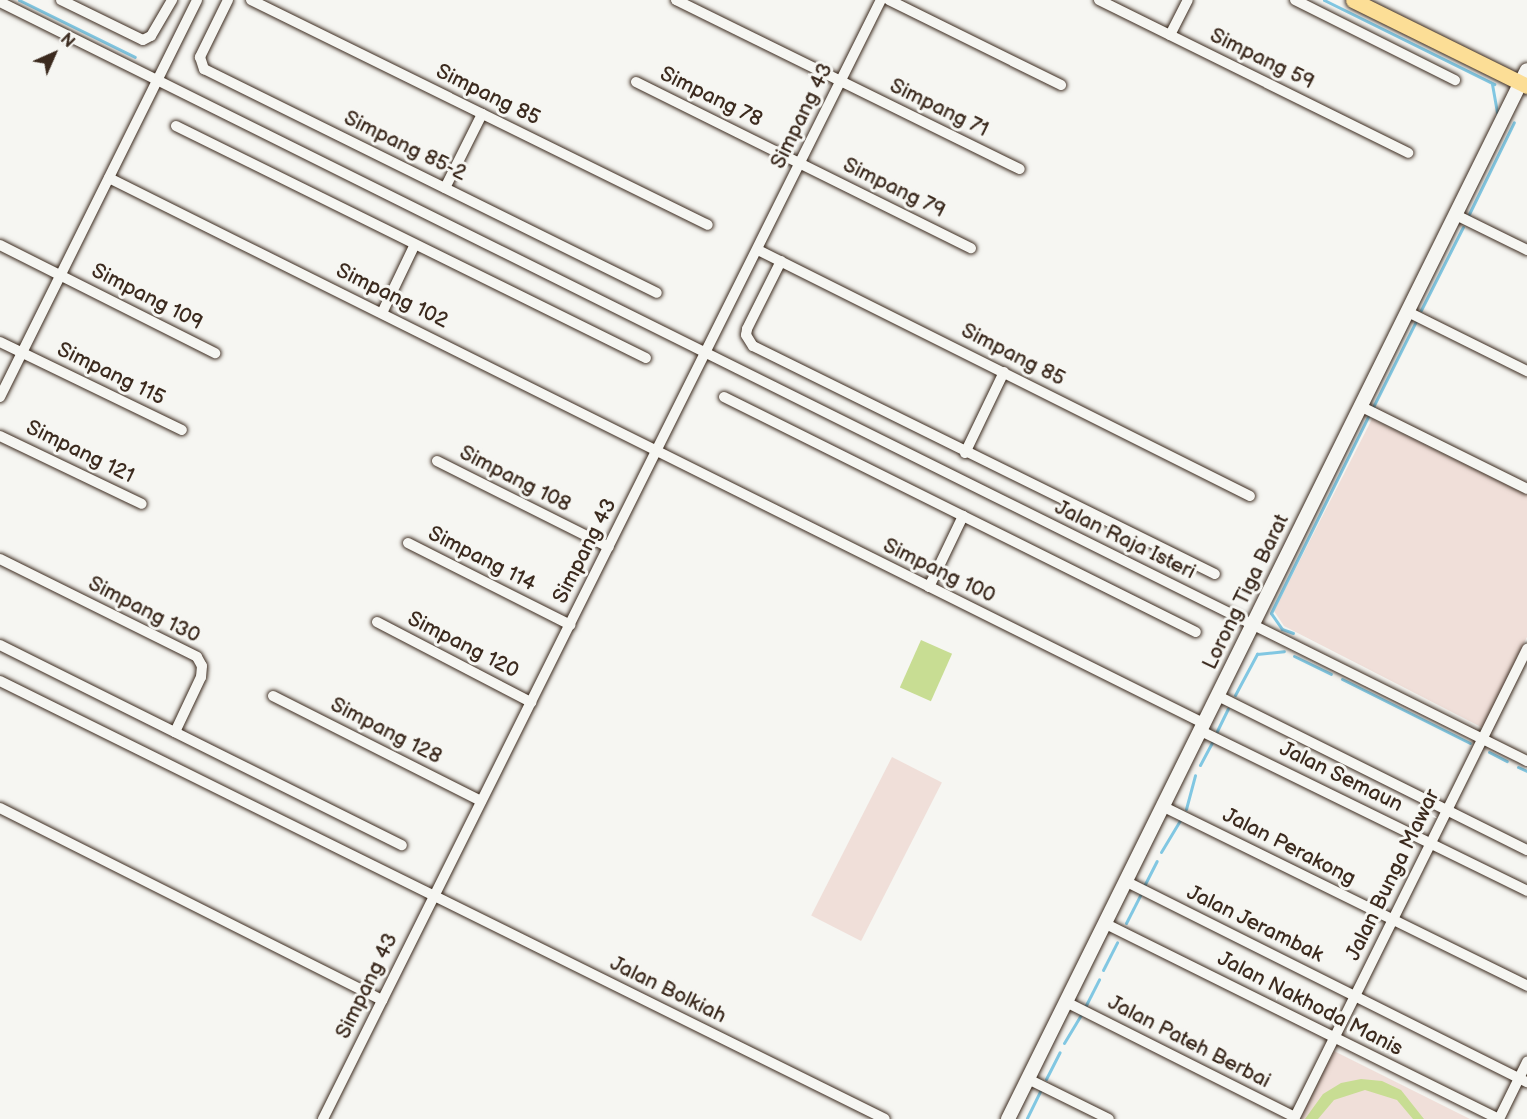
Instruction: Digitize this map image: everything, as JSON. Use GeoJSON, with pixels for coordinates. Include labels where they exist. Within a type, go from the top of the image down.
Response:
{"type":"FeatureCollection","features":[{"type":"Feature","properties":{"kind":"main road"},"geometry":{"type":"LineString","coordinates":[[1353,0],[1525,80]]}},
{"type":"Feature","properties":{"kind":"main road","name":"Lorong Tiga Barat"},"geometry":{"type":"LineString","coordinates":[[1008,1119],[1525,80]]}},
{"type":"Feature","properties":{"kind":"street"},"geometry":{"type":"LineString","coordinates":[[61,0],[143,40],[151,36],[172,0]]}},
{"type":"Feature","properties":{"kind":"street"},"geometry":{"type":"LineString","coordinates":[[0,397],[197,0]]}},
{"type":"Feature","properties":{"kind":"street","name":"Simpang 85-2"},"geometry":{"type":"LineString","coordinates":[[228,0],[200,57],[204,69],[657,292]]}},
{"type":"Feature","properties":{"kind":"street","name":"Simpang 85"},"geometry":{"type":"LineString","coordinates":[[251,0],[708,225]]}},
{"type":"Feature","properties":{"kind":"street","name":"Simpang 71"},"geometry":{"type":"LineString","coordinates":[[676,0],[1020,169]]}},
{"type":"Feature","properties":{"kind":"street","name":"Simpang 43"},"geometry":{"type":"LineString","coordinates":[[323,1119],[881,0]]}},
{"type":"Feature","properties":{"kind":"street"},"geometry":{"type":"LineString","coordinates":[[889,0],[1061,85]]}},
{"type":"Feature","properties":{"kind":"street","name":"Simpang 59"},"geometry":{"type":"LineString","coordinates":[[1100,0],[1408,153]]}},
{"type":"Feature","properties":{"kind":"street"},"geometry":{"type":"LineString","coordinates":[[1170,35],[1188,0]]}},
{"type":"Feature","properties":{"kind":"street"},"geometry":{"type":"LineString","coordinates":[[1295,0],[1455,80]]}},
{"type":"Feature","properties":{"kind":"street","name":"Jalan Raja Isteri"},"geometry":{"type":"LineString","coordinates":[[0,2],[1527,761]]}},
{"type":"Feature","properties":{"kind":"street","name":"Simpang 78"},"geometry":{"type":"LineString","coordinates":[[636,82],[800,164]]}},
{"type":"Feature","properties":{"kind":"street"},"geometry":{"type":"LineString","coordinates":[[445,188],[482,114]]}},
{"type":"Feature","properties":{"kind":"street"},"geometry":{"type":"LineString","coordinates":[[176,126],[646,358]]}},
{"type":"Feature","properties":{"kind":"street","name":"Simpang 79"},"geometry":{"type":"LineString","coordinates":[[800,164],[971,248]]}},
{"type":"Feature","properties":{"kind":"street","name":"Simpang 102"},"geometry":{"type":"LineString","coordinates":[[109,178],[657,452]]}},
{"type":"Feature","properties":{"kind":"street"},"geometry":{"type":"LineString","coordinates":[[1458,216],[1527,250]]}},
{"type":"Feature","properties":{"kind":"street"},"geometry":{"type":"LineString","coordinates":[[382,313],[415,244]]}},
{"type":"Feature","properties":{"kind":"street"},"geometry":{"type":"LineString","coordinates":[[0,245],[61,275]]}},
{"type":"Feature","properties":{"kind":"street","name":"Simpang 85"},"geometry":{"type":"LineString","coordinates":[[758,249],[1250,496]]}},
{"type":"Feature","properties":{"kind":"street"},"geometry":{"type":"LineString","coordinates":[[781,261],[747,329],[748,341],[965,453],[1215,574]]}},
{"type":"Feature","properties":{"kind":"street","name":"Simpang 109"},"geometry":{"type":"LineString","coordinates":[[61,275],[215,353]]}},
{"type":"Feature","properties":{"kind":"street"},"geometry":{"type":"LineString","coordinates":[[1410,313],[1527,371]]}},
{"type":"Feature","properties":{"kind":"street"},"geometry":{"type":"LineString","coordinates":[[0,342],[22,352]]}},
{"type":"Feature","properties":{"kind":"street","name":"Simpang 115"},"geometry":{"type":"LineString","coordinates":[[22,352],[182,430]]}},
{"type":"Feature","properties":{"kind":"street"},"geometry":{"type":"LineString","coordinates":[[965,453],[1004,372]]}},
{"type":"Feature","properties":{"kind":"street"},"geometry":{"type":"LineString","coordinates":[[724,398],[1196,632]]}},
{"type":"Feature","properties":{"kind":"street"},"geometry":{"type":"LineString","coordinates":[[1362,407],[1527,489]]}},
{"type":"Feature","properties":{"kind":"street","name":"Simpang 121"},"geometry":{"type":"LineString","coordinates":[[0,436],[142,504]]}},
{"type":"Feature","properties":{"kind":"street","name":"Simpang 100"},"geometry":{"type":"LineString","coordinates":[[657,452],[1203,727]]}},
{"type":"Feature","properties":{"kind":"street","name":"Simpang 108"},"geometry":{"type":"LineString","coordinates":[[437,461],[609,547]]}},
{"type":"Feature","properties":{"kind":"street"},"geometry":{"type":"LineString","coordinates":[[929,587],[963,516]]}},
{"type":"Feature","properties":{"kind":"street","name":"Simpang 114"},"geometry":{"type":"LineString","coordinates":[[408,543],[570,625]]}},
{"type":"Feature","properties":{"kind":"street","name":"Simpang 130"},"geometry":{"type":"LineString","coordinates":[[0,559],[197,657],[202,666],[201,677],[175,732]]}},
{"type":"Feature","properties":{"kind":"street","name":"Simpang 120"},"geometry":{"type":"LineString","coordinates":[[377,622],[531,702]]}},
{"type":"Feature","properties":{"kind":"street"},"geometry":{"type":"LineString","coordinates":[[0,645],[402,845]]}},
{"type":"Feature","properties":{"kind":"street","name":"Jalan Bunga Mawar"},"geometry":{"type":"LineString","coordinates":[[1294,1118],[1527,649]]}},
{"type":"Feature","properties":{"kind":"street","name":"Jalan Bolkiah"},"geometry":{"type":"LineString","coordinates":[[0,681],[885,1119]]}},
{"type":"Feature","properties":{"kind":"street","name":"Simpang 128"},"geometry":{"type":"LineString","coordinates":[[273,696],[481,801]]}},
{"type":"Feature","properties":{"kind":"street"},"geometry":{"type":"LineString","coordinates":[[1218,696],[1527,850]]}},
{"type":"Feature","properties":{"kind":"street","name":"Jalan Semaun"},"geometry":{"type":"LineString","coordinates":[[1203,727],[1527,891]]}},
{"type":"Feature","properties":{"kind":"street","name":"Jalan Perakong"},"geometry":{"type":"LineString","coordinates":[[1164,807],[1527,986]]}},
{"type":"Feature","properties":{"kind":"street"},"geometry":{"type":"LineString","coordinates":[[0,808],[382,1000]]}},
{"type":"Feature","properties":{"kind":"street","name":"Jalan Jerambak"},"geometry":{"type":"LineString","coordinates":[[1127,882],[1523,1080]]}},
{"type":"Feature","properties":{"kind":"street","name":"Jalan Nakhoda Manis"},"geometry":{"type":"LineString","coordinates":[[1106,924],[1498,1119]]}},
{"type":"Feature","properties":{"kind":"street","name":"Jalan Pateh Berbai"},"geometry":{"type":"LineString","coordinates":[[1066,1002],[1294,1118]]}},
{"type":"Feature","properties":{"kind":"street"},"geometry":{"type":"LineString","coordinates":[[1498,1119],[1523,1080],[1527,1062]]}},
{"type":"Feature","properties":{"kind":"street"},"geometry":{"type":"LineString","coordinates":[[1028,1079],[1108,1119]]}},
{"type":"Feature","properties":{"kind":"shaded area"},"geometry":{"type":"Polygon","coordinates":[[[1372,419],[1527,495],[1527,637],[1483,728],[1284,626],[1274,611],[1372,419]]]}},
{"type":"Feature","properties":{"kind":"shaded area"},"geometry":{"type":"Polygon","coordinates":[[[892,757],[942,782],[861,941],[811,916],[892,757]]]}},
{"type":"Feature","properties":{"kind":"shaded area"},"geometry":{"type":"Polygon","coordinates":[[[1334,1051],[1470,1119],[1300,1119],[1334,1051]]]}},
{"type":"Feature","properties":{"kind":"green space"},"geometry":{"type":"Polygon","coordinates":[[[921,640],[952,654],[931,701],[900,688],[921,640]]]}},
{"type":"Feature","properties":{"kind":"green space"},"geometry":{"type":"Polygon","coordinates":[[[1361,1079],[1382,1081],[1401,1090],[1424,1119],[1413,1119],[1397,1100],[1365,1090],[1334,1100],[1318,1119],[1305,1119],[1323,1094],[1341,1083],[1361,1079]]]}},
{"type":"Feature","properties":{"kind":"waterway"},"geometry":{"type":"LineString","coordinates":[[19,0],[135,57]]}},
{"type":"Feature","properties":{"kind":"waterway"},"geometry":{"type":"LineString","coordinates":[[1324,0],[1494,84]]}},
{"type":"Feature","properties":{"kind":"waterway"},"geometry":{"type":"LineString","coordinates":[[1492,84],[1497,113]]}},
{"type":"Feature","properties":{"kind":"waterway"},"geometry":{"type":"LineString","coordinates":[[1469,214],[1514,122]]}},
{"type":"Feature","properties":{"kind":"waterway"},"geometry":{"type":"LineString","coordinates":[[1421,310],[1463,227]]}},
{"type":"Feature","properties":{"kind":"waterway"},"geometry":{"type":"LineString","coordinates":[[1373,407],[1416,321]]}},
{"type":"Feature","properties":{"kind":"waterway"},"geometry":{"type":"LineString","coordinates":[[1293,633],[1282,629],[1271,613],[1369,415]]}},
{"type":"Feature","properties":{"kind":"waterway"},"geometry":{"type":"LineString","coordinates":[[1235,695],[1257,654],[1284,651]]}},
{"type":"Feature","properties":{"kind":"waterway"},"geometry":{"type":"LineString","coordinates":[[1294,656],[1331,674]]}},
{"type":"Feature","properties":{"kind":"waterway"},"geometry":{"type":"LineString","coordinates":[[1342,679],[1470,743]]}},
{"type":"Feature","properties":{"kind":"waterway"},"geometry":{"type":"LineString","coordinates":[[1217,731],[1228,708]]}},
{"type":"Feature","properties":{"kind":"waterway"},"geometry":{"type":"LineString","coordinates":[[1200,765],[1212,742]]}},
{"type":"Feature","properties":{"kind":"waterway"},"geometry":{"type":"LineString","coordinates":[[1489,752],[1507,761]]}},
{"type":"Feature","properties":{"kind":"waterway"},"geometry":{"type":"LineString","coordinates":[[1518,767],[1527,771]]}},
{"type":"Feature","properties":{"kind":"waterway"},"geometry":{"type":"LineString","coordinates":[[1186,809],[1195,775]]}},
{"type":"Feature","properties":{"kind":"waterway"},"geometry":{"type":"LineString","coordinates":[[1161,852],[1180,820]]}},
{"type":"Feature","properties":{"kind":"waterway"},"geometry":{"type":"LineString","coordinates":[[1144,886],[1157,861]]}},
{"type":"Feature","properties":{"kind":"waterway"},"geometry":{"type":"LineString","coordinates":[[1126,923],[1140,895]]}},
{"type":"Feature","properties":{"kind":"waterway"},"geometry":{"type":"LineString","coordinates":[[1103,970],[1117,942]]}},
{"type":"Feature","properties":{"kind":"waterway"},"geometry":{"type":"LineString","coordinates":[[1085,1007],[1099,979]]}},
{"type":"Feature","properties":{"kind":"waterway"},"geometry":{"type":"LineString","coordinates":[[1064,1043],[1081,1015]]}},
{"type":"Feature","properties":{"kind":"waterway"},"geometry":{"type":"LineString","coordinates":[[1046,1079],[1060,1052]]}},
{"type":"Feature","properties":{"kind":"waterway"},"geometry":{"type":"LineString","coordinates":[[1027,1118],[1040,1091]]}}]}
